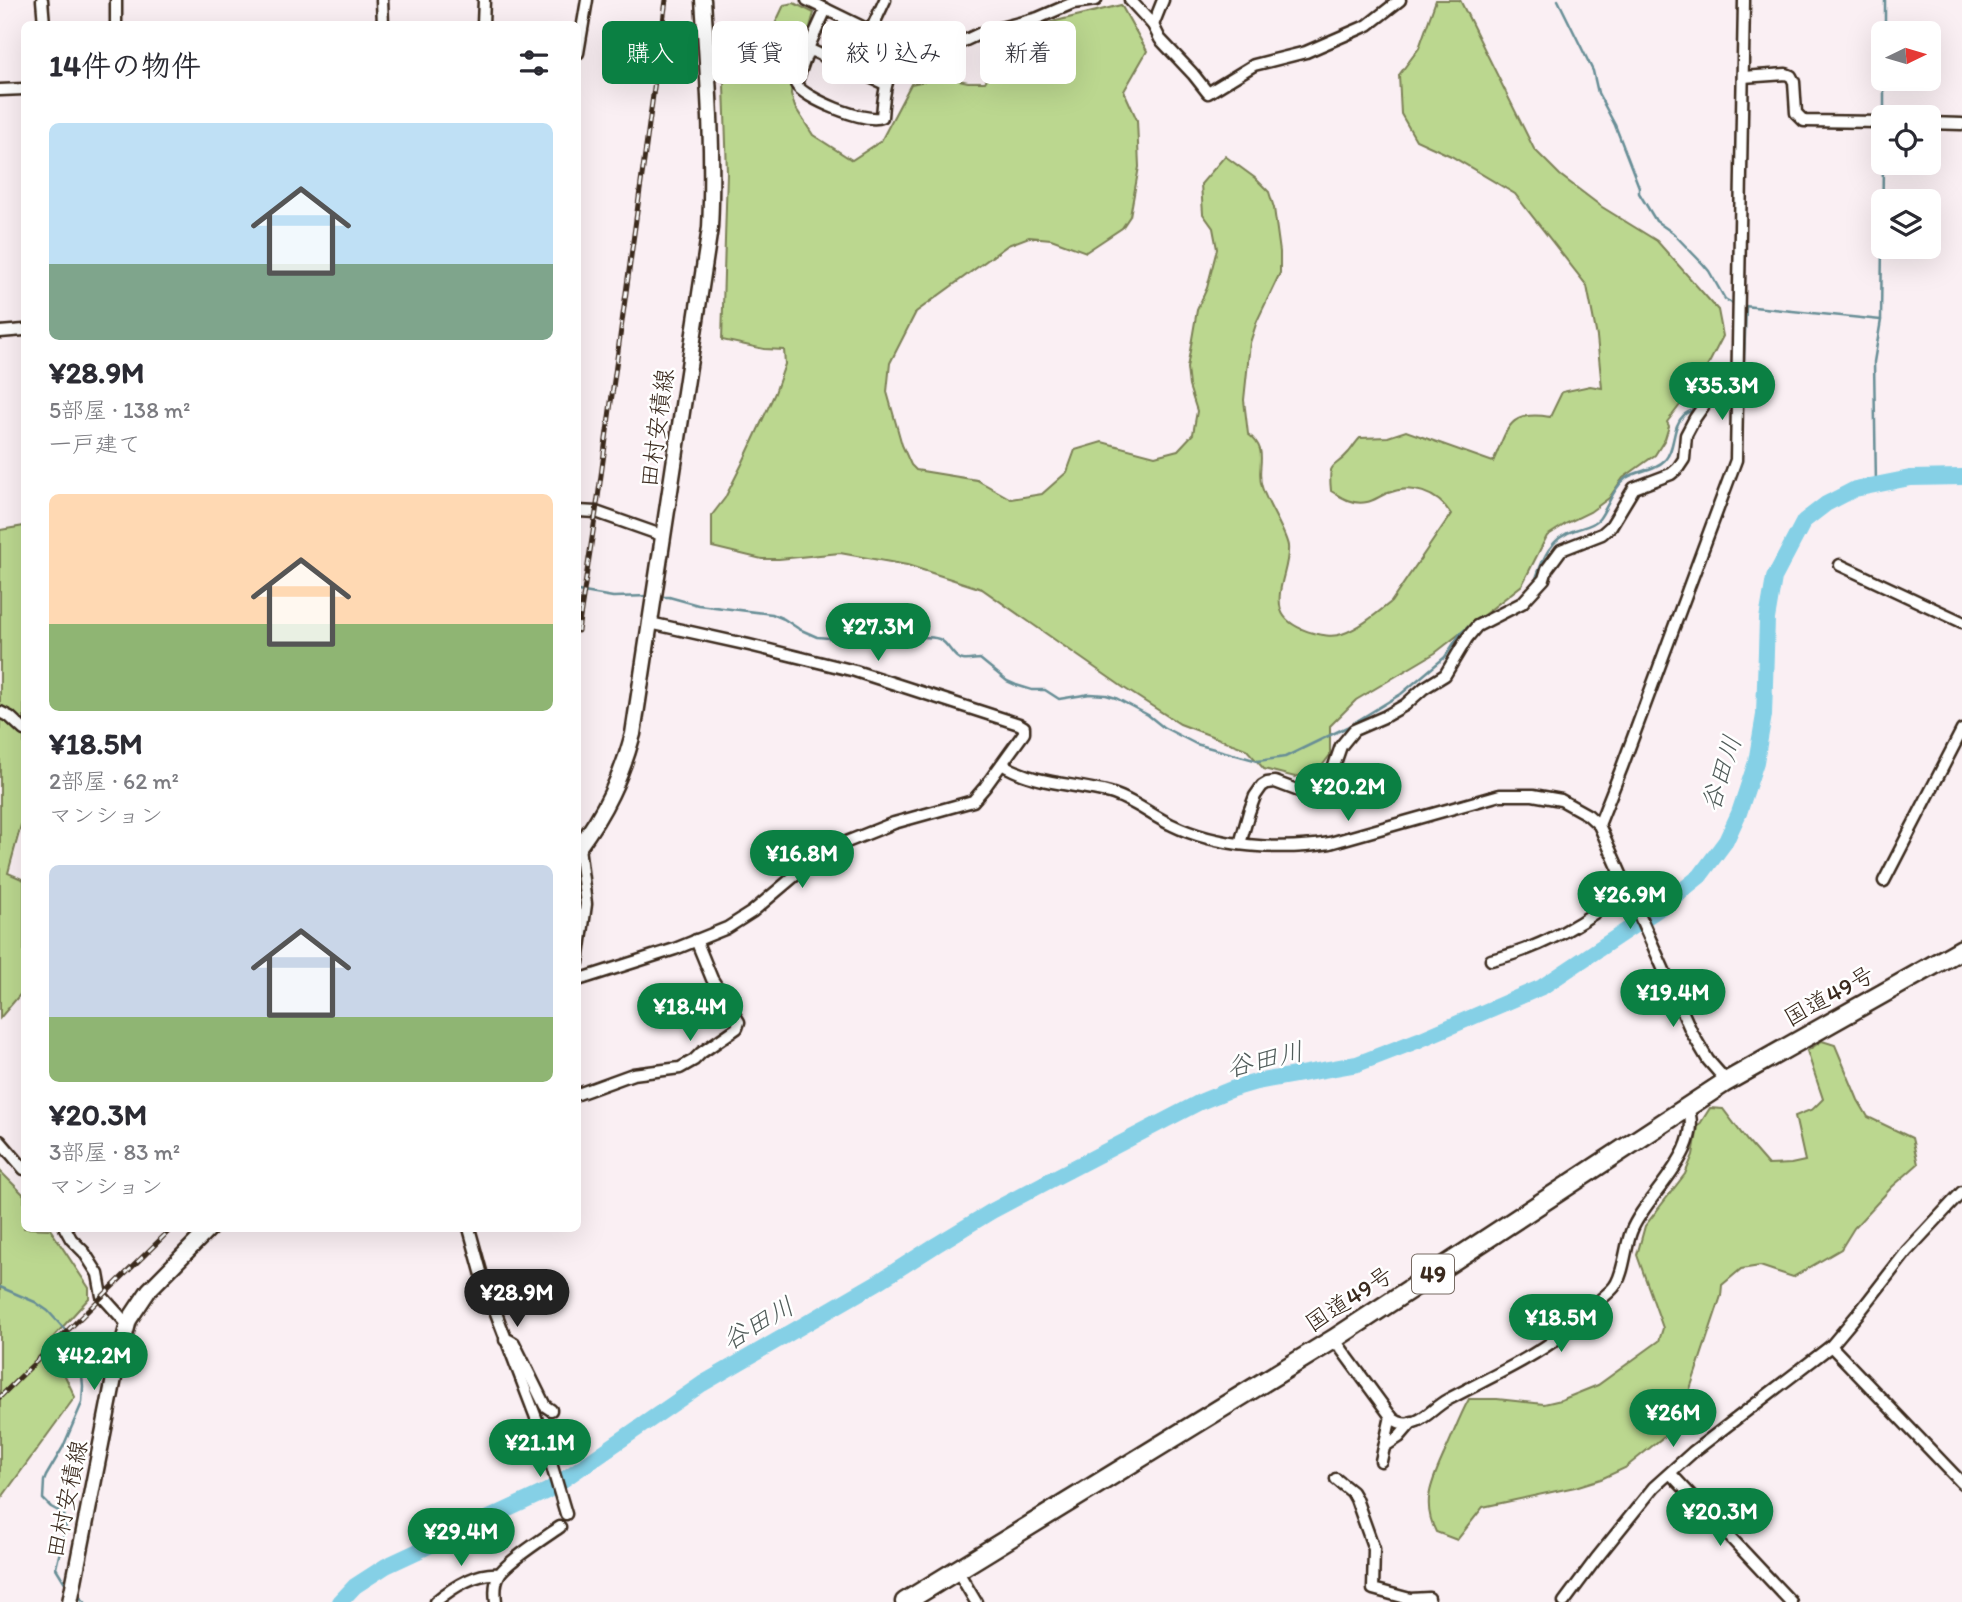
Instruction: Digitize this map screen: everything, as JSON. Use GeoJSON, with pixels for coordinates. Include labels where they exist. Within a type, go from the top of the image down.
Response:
{"type":"FeatureCollection","features":[{"type":"Feature","properties":{"kind":"highway","name":"国道49号"},"geometry":{"type":"LineString","coordinates":[[905,1602],[1334,1339],[1724,1083],[1962,949]]}},
{"type":"Feature","properties":{"kind":"main road","name":"田村安積線"},"geometry":{"type":"LineString","coordinates":[[581,844],[608,804],[618,783],[633,734],[710,228],[712,152],[703,0]]}},
{"type":"Feature","properties":{"kind":"main road","name":"田村安積線"},"geometry":{"type":"LineString","coordinates":[[70,1602],[115,1373],[132,1314],[149,1290],[206,1232]]}},
{"type":"Feature","properties":{"kind":"street"},"geometry":{"type":"LineString","coordinates":[[42,0],[44,21]]}},
{"type":"Feature","properties":{"kind":"street"},"geometry":{"type":"LineString","coordinates":[[116,0],[116,21]]}},
{"type":"Feature","properties":{"kind":"street"},"geometry":{"type":"LineString","coordinates":[[382,0],[383,21]]}},
{"type":"Feature","properties":{"kind":"street"},"geometry":{"type":"LineString","coordinates":[[483,21],[484,0]]}},
{"type":"Feature","properties":{"kind":"street"},"geometry":{"type":"LineString","coordinates":[[581,35],[587,0]]}},
{"type":"Feature","properties":{"kind":"street"},"geometry":{"type":"LineString","coordinates":[[807,0],[852,21]]}},
{"type":"Feature","properties":{"kind":"street"},"geometry":{"type":"LineString","coordinates":[[876,21],[885,0]]}},
{"type":"Feature","properties":{"kind":"street"},"geometry":{"type":"LineString","coordinates":[[966,40],[981,33],[1038,18],[1073,3],[1096,0]]}},
{"type":"Feature","properties":{"kind":"street"},"geometry":{"type":"LineString","coordinates":[[1130,0],[1208,93],[1254,65],[1306,52],[1359,29],[1400,0]]}},
{"type":"Feature","properties":{"kind":"street"},"geometry":{"type":"LineString","coordinates":[[1153,26],[1163,0]]}},
{"type":"Feature","properties":{"kind":"street"},"geometry":{"type":"LineString","coordinates":[[1599,825],[1735,465],[1744,0]]}},
{"type":"Feature","properties":{"kind":"street"},"geometry":{"type":"LineString","coordinates":[[822,55],[808,49],[826,9]]}},
{"type":"Feature","properties":{"kind":"street"},"geometry":{"type":"LineString","coordinates":[[1743,77],[1786,74],[1791,76],[1794,82],[1796,113],[1804,121],[1871,122]]}},
{"type":"Feature","properties":{"kind":"street"},"geometry":{"type":"LineString","coordinates":[[796,84],[798,89],[847,113],[875,120],[881,118],[885,84]]}},
{"type":"Feature","properties":{"kind":"street"},"geometry":{"type":"LineString","coordinates":[[0,90],[21,89]]}},
{"type":"Feature","properties":{"kind":"street"},"geometry":{"type":"LineString","coordinates":[[1941,123],[1962,124]]}},
{"type":"Feature","properties":{"kind":"street"},"geometry":{"type":"LineString","coordinates":[[0,332],[21,330]]}},
{"type":"Feature","properties":{"kind":"street"},"geometry":{"type":"LineString","coordinates":[[1240,844],[1255,796],[1262,786],[1275,782],[1299,791],[1324,782],[1332,772],[1341,746],[1354,730],[1405,705],[1424,688],[1445,675],[1477,626],[1522,603],[1544,579],[1547,569],[1561,550],[1602,534],[1611,526],[1634,488],[1671,474],[1678,468],[1684,459],[1686,435],[1695,418],[1709,398],[1738,374]]}},
{"type":"Feature","properties":{"kind":"street"},"geometry":{"type":"LineString","coordinates":[[581,510],[596,512],[664,536]]}},
{"type":"Feature","properties":{"kind":"street"},"geometry":{"type":"LineString","coordinates":[[1840,565],[1962,622]]}},
{"type":"Feature","properties":{"kind":"street"},"geometry":{"type":"LineString","coordinates":[[581,979],[696,940],[740,921],[817,857],[839,845],[894,822],[973,801],[1024,733],[1024,727],[1019,724],[855,671],[650,623]]}},
{"type":"Feature","properties":{"kind":"street"},"geometry":{"type":"LineString","coordinates":[[0,712],[21,727]]}},
{"type":"Feature","properties":{"kind":"street"},"geometry":{"type":"LineString","coordinates":[[1884,881],[1962,730]]}},
{"type":"Feature","properties":{"kind":"street"},"geometry":{"type":"LineString","coordinates":[[1002,764],[1026,777],[1114,794],[1191,834],[1240,844],[1305,846],[1330,843],[1500,795],[1533,795],[1561,800],[1588,815],[1599,825],[1692,1033],[1724,1083]]}},
{"type":"Feature","properties":{"kind":"street"},"geometry":{"type":"LineString","coordinates":[[581,869],[586,904],[581,941]]}},
{"type":"Feature","properties":{"kind":"street"},"geometry":{"type":"LineString","coordinates":[[1491,960],[1516,954],[1565,930],[1628,889]]}},
{"type":"Feature","properties":{"kind":"street"},"geometry":{"type":"LineString","coordinates":[[581,1093],[633,1074],[680,1068],[737,1028],[739,1022],[712,979],[696,940]]}},
{"type":"Feature","properties":{"kind":"street"},"geometry":{"type":"LineString","coordinates":[[1334,1339],[1399,1423],[1412,1422],[1428,1414],[1442,1403],[1551,1343],[1613,1289],[1638,1217],[1667,1180],[1686,1145],[1691,1122],[1687,1106]]}},
{"type":"Feature","properties":{"kind":"street"},"geometry":{"type":"LineString","coordinates":[[0,1141],[21,1166]]}},
{"type":"Feature","properties":{"kind":"street"},"geometry":{"type":"LineString","coordinates":[[1564,1602],[1654,1488],[1693,1452],[1831,1346],[1907,1251],[1962,1192]]}},
{"type":"Feature","properties":{"kind":"street"},"geometry":{"type":"LineString","coordinates":[[67,1232],[98,1274],[103,1296],[128,1325]]}},
{"type":"Feature","properties":{"kind":"street"},"geometry":{"type":"LineString","coordinates":[[470,1232],[483,1279],[543,1436],[566,1514]]}},
{"type":"Feature","properties":{"kind":"street"},"geometry":{"type":"LineString","coordinates":[[505,1340],[514,1343],[544,1406],[551,1410]]}},
{"type":"Feature","properties":{"kind":"street"},"geometry":{"type":"LineString","coordinates":[[1831,1346],[1962,1483]]}},
{"type":"Feature","properties":{"kind":"street"},"geometry":{"type":"LineString","coordinates":[[1381,1461],[1391,1416]]}},
{"type":"Feature","properties":{"kind":"street"},"geometry":{"type":"LineString","coordinates":[[1385,1446],[1399,1437],[1412,1422]]}},
{"type":"Feature","properties":{"kind":"street"},"geometry":{"type":"LineString","coordinates":[[1671,1474],[1791,1602]]}},
{"type":"Feature","properties":{"kind":"street"},"geometry":{"type":"LineString","coordinates":[[1336,1479],[1348,1488],[1356,1499],[1372,1543],[1373,1589],[1410,1599],[1429,1598]]}},
{"type":"Feature","properties":{"kind":"street"},"geometry":{"type":"LineString","coordinates":[[496,1602],[495,1588],[499,1574],[522,1553],[560,1527]]}},
{"type":"Feature","properties":{"kind":"street"},"geometry":{"type":"LineString","coordinates":[[957,1570],[976,1602]]}},
{"type":"Feature","properties":{"kind":"street"},"geometry":{"type":"LineString","coordinates":[[435,1602],[447,1592],[484,1573],[499,1574]]}},
{"type":"Feature","properties":{"kind":"green space"},"geometry":{"type":"Polygon","coordinates":[[[1436,0],[1460,0],[1534,149],[1560,175],[1602,207],[1657,241],[1718,310],[1723,336],[1703,375],[1667,422],[1669,426],[1665,439],[1655,455],[1623,478],[1609,498],[1547,536],[1522,585],[1435,653],[1356,700],[1330,726],[1330,755],[1319,770],[1295,777],[1264,769],[1246,749],[1180,724],[982,589],[907,565],[840,553],[762,559],[712,547],[712,515],[725,498],[742,464],[775,393],[785,364],[784,350],[764,349],[722,340],[727,173],[724,84],[792,84],[795,107],[813,135],[852,160],[881,141],[911,84],[966,84],[966,82],[980,84],[1076,84],[1076,21],[1056,21],[1121,5],[1147,51],[1124,91],[1137,120],[1139,167],[1130,216],[1122,228],[1086,252],[1051,239],[1029,237],[1008,245],[916,312],[890,363],[887,392],[902,445],[916,470],[977,480],[1011,499],[1042,494],[1067,472],[1075,450],[1102,442],[1155,456],[1178,450],[1193,434],[1197,411],[1189,386],[1187,368],[1197,310],[1207,288],[1217,249],[1213,228],[1203,214],[1201,184],[1225,156],[1269,192],[1280,252],[1280,273],[1257,321],[1250,343],[1244,400],[1248,434],[1255,440],[1261,453],[1262,487],[1288,546],[1280,594],[1281,610],[1291,623],[1299,628],[1327,635],[1342,634],[1374,616],[1391,602],[1451,514],[1431,495],[1414,490],[1397,490],[1362,503],[1348,500],[1331,491],[1331,470],[1360,438],[1388,437],[1406,431],[1493,462],[1507,431],[1517,419],[1525,416],[1550,417],[1562,392],[1590,386],[1602,388],[1597,337],[1587,286],[1515,194],[1451,156],[1416,140],[1401,114],[1399,75],[1419,48],[1436,0]]]}},
{"type":"Feature","properties":{"kind":"green space"},"geometry":{"type":"Polygon","coordinates":[[[794,3],[814,13],[808,34],[808,21],[776,21],[784,5],[794,3]]]}},
{"type":"Feature","properties":{"kind":"green space"},"geometry":{"type":"Polygon","coordinates":[[[21,526],[21,825],[8,873],[21,879],[21,994],[0,1018],[0,530],[21,526]]]}},
{"type":"Feature","properties":{"kind":"green space"},"geometry":{"type":"Polygon","coordinates":[[[1822,1041],[1835,1045],[1868,1117],[1912,1138],[1918,1164],[1892,1187],[1854,1228],[1841,1249],[1793,1277],[1760,1266],[1741,1269],[1722,1285],[1721,1296],[1685,1404],[1667,1434],[1625,1468],[1575,1487],[1483,1507],[1457,1540],[1436,1532],[1429,1511],[1432,1483],[1469,1399],[1544,1404],[1561,1400],[1598,1385],[1659,1341],[1663,1328],[1637,1255],[1645,1226],[1685,1174],[1693,1155],[1698,1127],[1710,1108],[1723,1109],[1768,1165],[1805,1161],[1795,1116],[1813,1109],[1823,1099],[1807,1051],[1822,1041]]]}},
{"type":"Feature","properties":{"kind":"green space"},"geometry":{"type":"Polygon","coordinates":[[[0,1171],[21,1192],[21,1232],[52,1232],[89,1288],[89,1298],[49,1342],[75,1397],[0,1500],[0,1171]]]}},
{"type":"Feature","properties":{"kind":"waterway"},"geometry":{"type":"LineString","coordinates":[[1558,0],[1593,71],[1598,93],[1615,125],[1639,193],[1656,221],[1673,233],[1703,264],[1725,299],[1735,305]]}},
{"type":"Feature","properties":{"kind":"waterway"},"geometry":{"type":"LineString","coordinates":[[1885,0],[1885,21]]}},
{"type":"Feature","properties":{"kind":"waterway"},"geometry":{"type":"LineString","coordinates":[[1884,91],[1884,105]]}},
{"type":"Feature","properties":{"kind":"waterway"},"geometry":{"type":"LineString","coordinates":[[1876,485],[1874,362],[1881,320],[1883,175]]}},
{"type":"Feature","properties":{"kind":"waterway"},"geometry":{"type":"LineString","coordinates":[[1744,306],[1881,320]]}},
{"type":"Feature","properties":{"kind":"waterway"},"geometry":{"type":"LineString","coordinates":[[1739,363],[1744,360],[1746,306]]}},
{"type":"Feature","properties":{"kind":"waterway"},"geometry":{"type":"LineString","coordinates":[[1716,387],[1733,365]]}},
{"type":"Feature","properties":{"kind":"waterway"},"geometry":{"type":"LineString","coordinates":[[1534,584],[1553,545],[1566,534],[1597,521],[1626,478],[1665,460],[1671,450],[1680,420],[1698,407]]}},
{"type":"Feature","properties":{"kind":"waterway","name":"谷田川"},"geometry":{"type":"LineString","coordinates":[[340,1602],[355,1586],[386,1566],[547,1491],[702,1384],[878,1282],[992,1211],[1058,1176],[1200,1102],[1232,1089],[1256,1082],[1357,1064],[1542,987],[1660,908],[1700,876],[1726,841],[1739,813],[1756,762],[1764,715],[1767,619],[1774,578],[1804,521],[1826,504],[1855,489],[1910,478],[1962,477]]}},
{"type":"Feature","properties":{"kind":"waterway"},"geometry":{"type":"LineString","coordinates":[[581,592],[613,597],[650,596]]}},
{"type":"Feature","properties":{"kind":"waterway"},"geometry":{"type":"LineString","coordinates":[[660,597],[698,605],[772,614],[817,637],[842,639],[852,630],[869,626],[905,637],[935,638],[942,641],[960,659],[980,659],[1016,685],[1032,690],[1045,690],[1059,699],[1090,694],[1116,698],[1196,744],[1258,761],[1285,757],[1347,727],[1401,694],[1445,657],[1460,634],[1477,619],[1508,605]]}},
{"type":"Feature","properties":{"kind":"waterway"},"geometry":{"type":"LineString","coordinates":[[0,1287],[35,1302],[48,1311],[67,1332],[80,1356],[82,1403],[63,1447],[44,1481],[43,1499],[64,1514],[66,1525],[56,1568],[67,1586]]}},
{"type":"Feature","properties":{"kind":"waterway"},"geometry":{"type":"LineString","coordinates":[[77,1595],[85,1602]]}},
{"type":"Feature","properties":{"kind":"railway"},"geometry":{"type":"LineString","coordinates":[[581,611],[666,0]]}},
{"type":"Feature","properties":{"kind":"railway"},"geometry":{"type":"LineString","coordinates":[[0,1397],[168,1232]]}}]}
